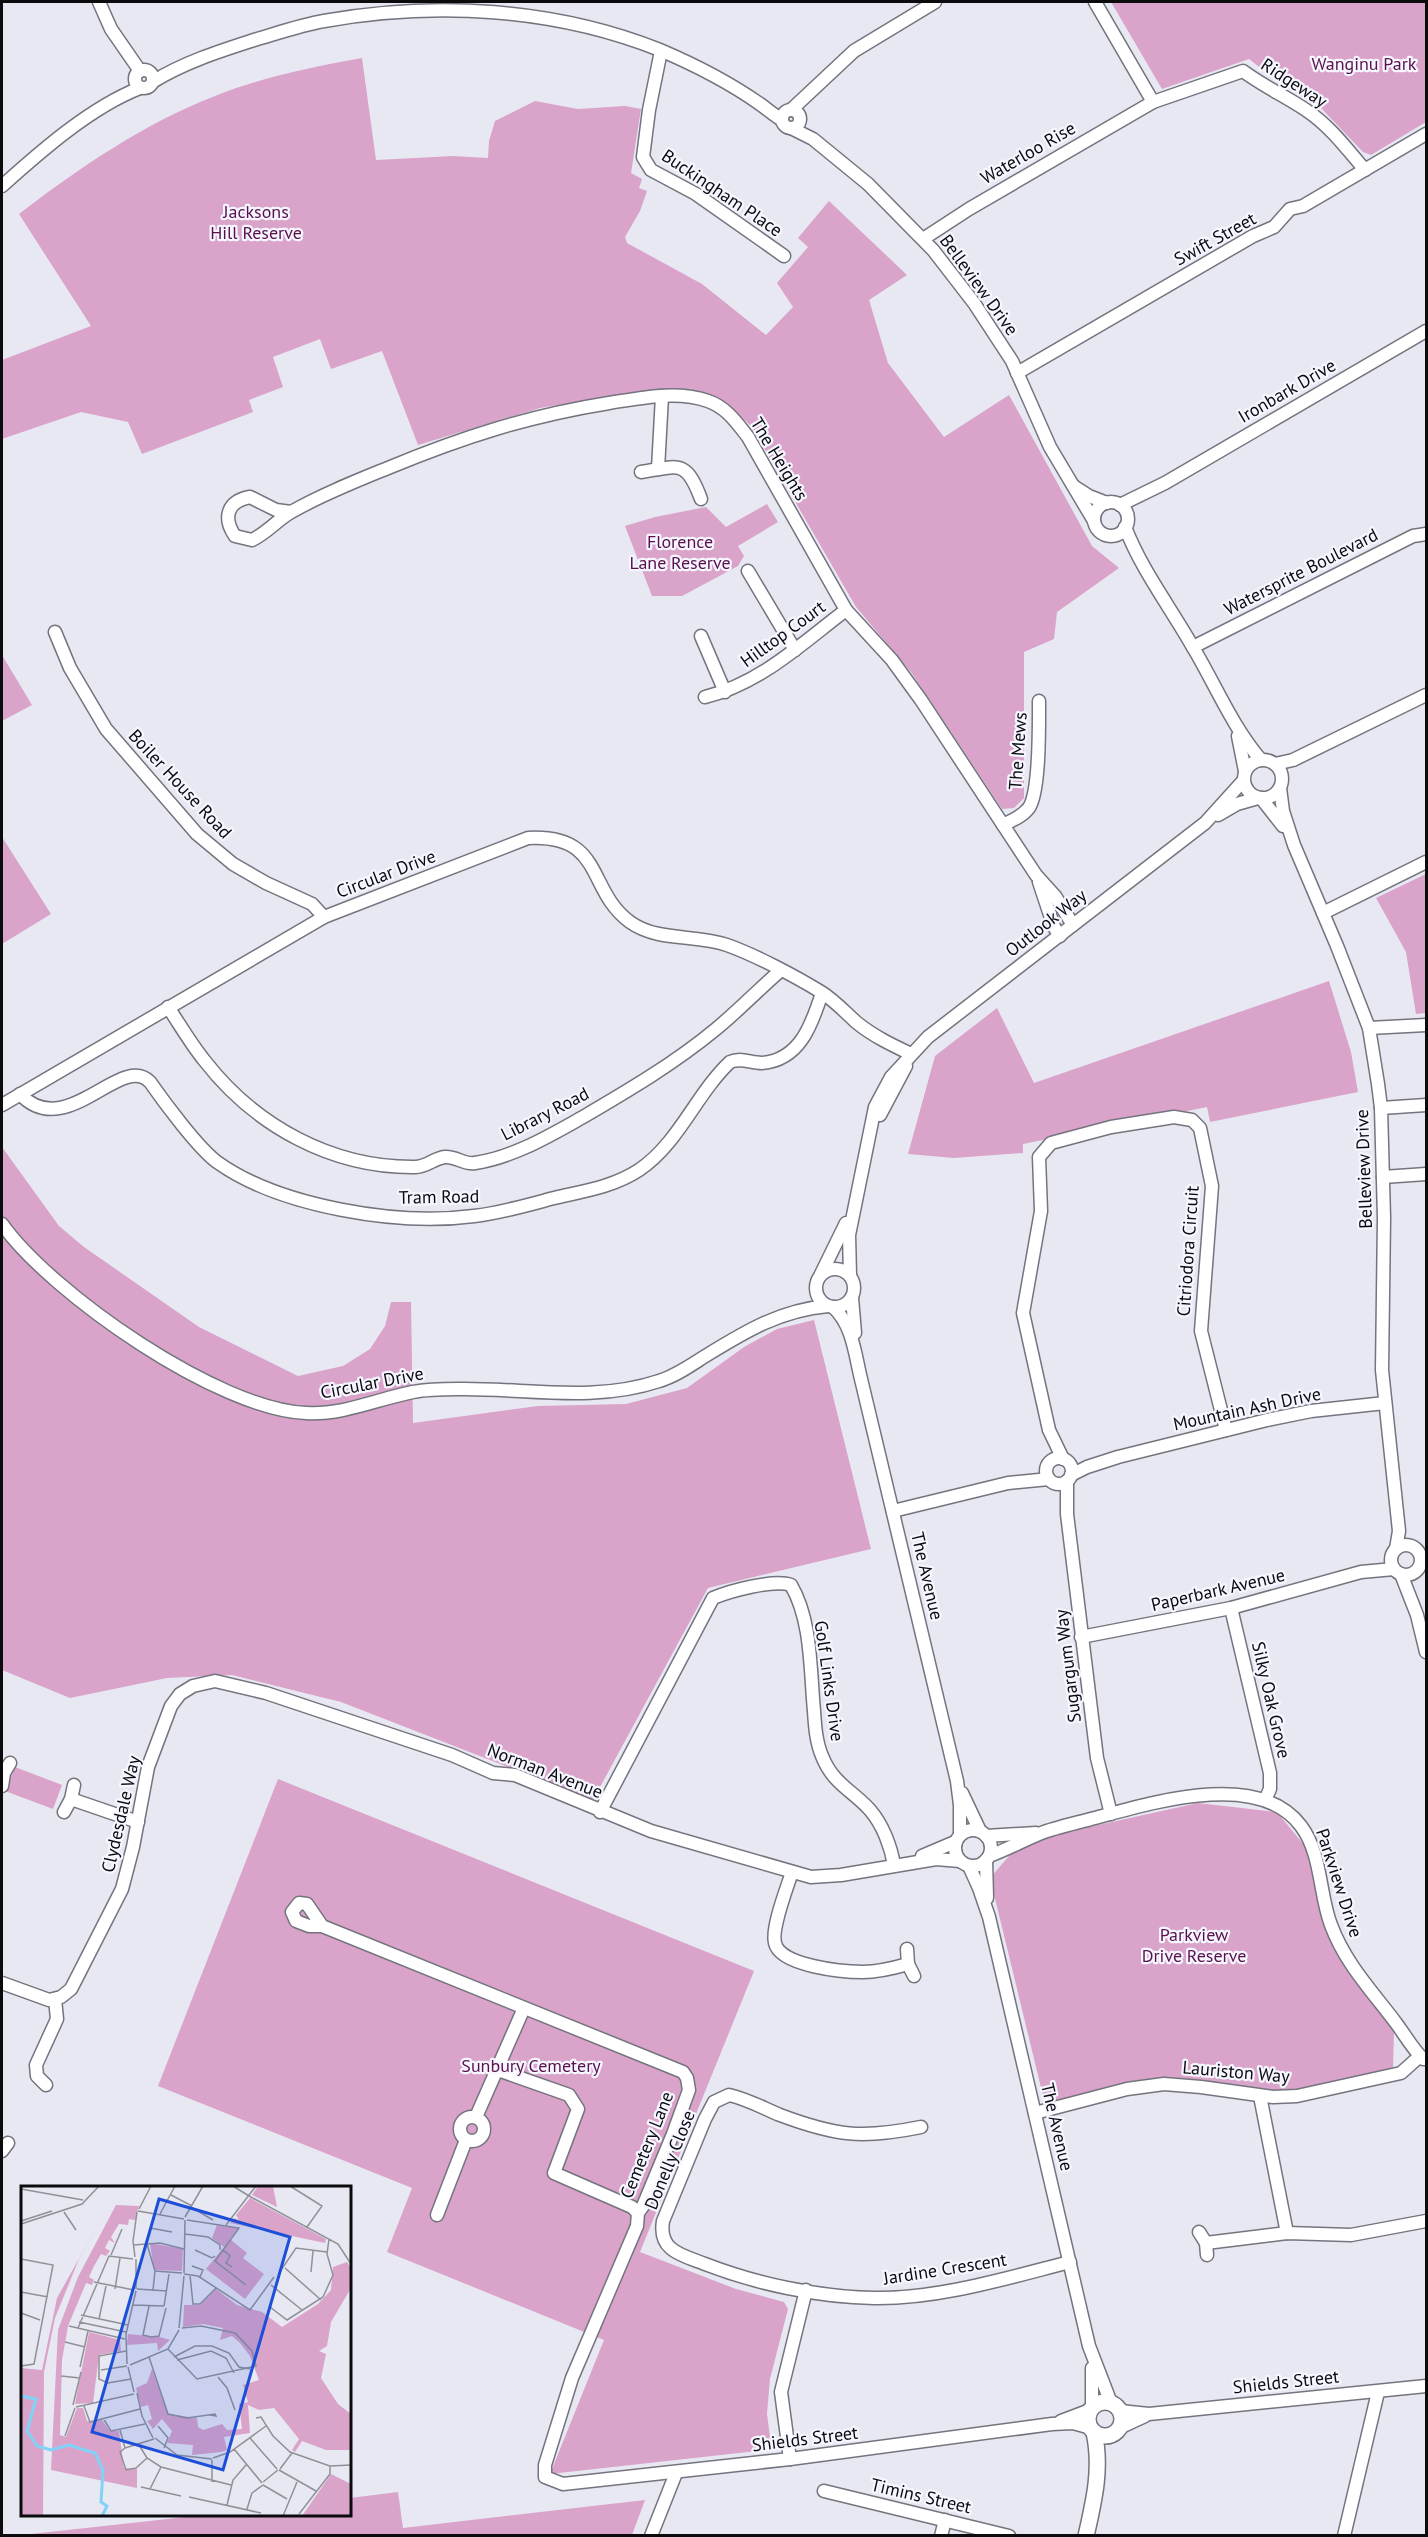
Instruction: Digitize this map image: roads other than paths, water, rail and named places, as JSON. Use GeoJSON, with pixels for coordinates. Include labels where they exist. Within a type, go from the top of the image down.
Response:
{"type":"FeatureCollection","features":[{"type":"Feature","properties":{"kind":"street"},"geometry":{"type":"LineString","coordinates":[[99,2],[111,29],[144,78]]}},
{"type":"Feature","properties":{"kind":"street"},"geometry":{"type":"LineString","coordinates":[[792,118],[810,93],[854,51],[917,6],[935,2]]}},
{"type":"Feature","properties":{"kind":"street"},"geometry":{"type":"LineString","coordinates":[[1095,2],[1153,102]]}},
{"type":"Feature","properties":{"kind":"street","name":"Belleview Drive"},"geometry":{"type":"LineString","coordinates":[[2,186],[68,130],[111,103],[144,78],[224,49],[315,23],[359,16],[431,11],[513,15],[567,22],[620,36],[661,51],[712,76],[760,104],[792,118],[813,139],[868,184],[923,239],[974,303],[1017,373],[1050,447],[1094,521]]}},
{"type":"Feature","properties":{"kind":"street","name":"Buckingham Place"},"geometry":{"type":"LineString","coordinates":[[661,51],[643,157],[647,165],[651,170],[696,194],[784,256]]}},
{"type":"Feature","properties":{"kind":"street","name":"Ridgeway"},"geometry":{"type":"LineString","coordinates":[[1153,102],[1243,70],[1327,126],[1365,170]]}},
{"type":"Feature","properties":{"kind":"street","name":"Waterloo Rise"},"geometry":{"type":"LineString","coordinates":[[923,239],[969,209],[1153,102]]}},
{"type":"Feature","properties":{"kind":"street","name":"Swift Street"},"geometry":{"type":"LineString","coordinates":[[1017,373],[1253,236],[1274,227],[1290,209],[1304,206],[1426,134]]}},
{"type":"Feature","properties":{"kind":"street","name":"Ironbark Drive"},"geometry":{"type":"LineString","coordinates":[[1120,505],[1165,483],[1426,331]]}},
{"type":"Feature","properties":{"kind":"street"},"geometry":{"type":"LineString","coordinates":[[658,469],[662,396]]}},
{"type":"Feature","properties":{"kind":"street","name":"The Heights"},"geometry":{"type":"LineString","coordinates":[[291,512],[276,510],[250,496],[234,503],[229,508],[227,521],[235,536],[252,540],[291,512],[357,481],[485,431],[577,408],[662,396],[682,396],[717,405],[738,425],[846,610],[892,660],[916,693],[1036,875],[1055,896],[1073,925]]}},
{"type":"Feature","properties":{"kind":"street"},"geometry":{"type":"LineString","coordinates":[[641,472],[677,467],[687,470],[693,478],[701,499]]}},
{"type":"Feature","properties":{"kind":"street","name":"Ironbark Drive"},"geometry":{"type":"LineString","coordinates":[[1126,524],[1142,501],[1165,483]]}},
{"type":"Feature","properties":{"kind":"street"},"geometry":{"type":"LineString","coordinates":[[1072,485],[1089,496],[1120,505],[1126,512],[1126,524],[1143,566]]}},
{"type":"Feature","properties":{"kind":"street"},"geometry":{"type":"LineString","coordinates":[[1107,503],[1095,512],[1094,521],[1098,531],[1124,543],[1143,566],[1193,647],[1234,724],[1261,760]]}},
{"type":"Feature","properties":{"kind":"street"},"geometry":{"type":"LineString","coordinates":[[1107,536],[1118,535],[1126,524]]}},
{"type":"Feature","properties":{"kind":"street","name":"Watersprite Boulevard"},"geometry":{"type":"LineString","coordinates":[[1193,647],[1413,536],[1426,534]]}},
{"type":"Feature","properties":{"kind":"street"},"geometry":{"type":"LineString","coordinates":[[748,571],[795,650]]}},
{"type":"Feature","properties":{"kind":"street","name":"Hilltop Court"},"geometry":{"type":"LineString","coordinates":[[705,697],[725,692],[762,674],[846,610]]}},
{"type":"Feature","properties":{"kind":"street","name":"Boiler House Road"},"geometry":{"type":"LineString","coordinates":[[55,632],[70,668],[105,729],[197,834],[233,864],[266,883],[312,904],[324,917]]}},
{"type":"Feature","properties":{"kind":"street"},"geometry":{"type":"LineString","coordinates":[[701,636],[725,692]]}},
{"type":"Feature","properties":{"kind":"street"},"geometry":{"type":"LineString","coordinates":[[1244,776],[1254,762],[1261,760],[1275,764],[1293,760],[1426,696]]}},
{"type":"Feature","properties":{"kind":"street","name":"The Mews"},"geometry":{"type":"LineString","coordinates":[[1004,825],[1022,814],[1031,804],[1038,758],[1039,701]]}},
{"type":"Feature","properties":{"kind":"street"},"geometry":{"type":"LineString","coordinates":[[1234,724],[1243,750],[1244,776],[1250,793],[1260,798],[1276,793],[1281,781],[1294,764],[1318,748]]}},
{"type":"Feature","properties":{"kind":"street"},"geometry":{"type":"LineString","coordinates":[[1275,764],[1281,781]]}},
{"type":"Feature","properties":{"kind":"street","name":"Outlook Way"},"geometry":{"type":"LineString","coordinates":[[1205,823],[1244,776]]}},
{"type":"Feature","properties":{"kind":"street","name":"Belleview Drive"},"geometry":{"type":"LineString","coordinates":[[1281,781],[1283,811],[1294,845],[1369,1028],[1381,1108],[1382,1370],[1399,1531],[1396,1562],[1417,1615],[1426,1652]]}},
{"type":"Feature","properties":{"kind":"street","name":"Belleview Drive"},"geometry":{"type":"LineString","coordinates":[[1260,798],[1276,814],[1294,845]]}},
{"type":"Feature","properties":{"kind":"street","name":"Outlook Way"},"geometry":{"type":"LineString","coordinates":[[850,1275],[849,1235],[869,1134],[911,1054],[928,1037],[1205,823],[1237,804],[1260,798]]}},
{"type":"Feature","properties":{"kind":"street","name":"Circular Drive"},"geometry":{"type":"LineString","coordinates":[[2,1105],[324,917],[528,838],[550,838],[575,848],[587,858],[618,911],[636,926],[651,932],[723,944],[822,993],[871,1033],[911,1054]]}},
{"type":"Feature","properties":{"kind":"street"},"geometry":{"type":"LineString","coordinates":[[1323,913],[1426,862]]}},
{"type":"Feature","properties":{"kind":"street","name":"The Heights"},"geometry":{"type":"LineString","coordinates":[[1036,875],[1054,927],[1060,936]]}},
{"type":"Feature","properties":{"kind":"street","name":"Library Road"},"geometry":{"type":"LineString","coordinates":[[168,1007],[213,1071],[245,1102],[294,1138],[331,1154],[375,1164],[417,1167],[427,1166],[440,1158],[450,1157],[470,1164],[508,1154],[533,1144],[653,1075],[716,1028],[780,971]]}},
{"type":"Feature","properties":{"kind":"street","name":"Tram Road"},"geometry":{"type":"LineString","coordinates":[[20,1094],[33,1104],[66,1108],[116,1081],[130,1076],[142,1076],[150,1082],[213,1159],[276,1192],[305,1202],[385,1216],[455,1218],[476,1216],[606,1187],[640,1169],[667,1144],[730,1062],[741,1060],[755,1063],[767,1062],[780,1059],[792,1051],[804,1038],[812,1024],[822,993]]}},
{"type":"Feature","properties":{"kind":"street"},"geometry":{"type":"LineString","coordinates":[[1369,1028],[1426,1024]]}},
{"type":"Feature","properties":{"kind":"street"},"geometry":{"type":"LineString","coordinates":[[1381,1108],[1426,1105]]}},
{"type":"Feature","properties":{"kind":"street","name":"Citriodora Circuit"},"geometry":{"type":"LineString","coordinates":[[1059,1471],[1023,1313],[1041,1211],[1039,1157],[1051,1143],[1111,1127],[1174,1117],[1192,1120],[1200,1128],[1212,1186],[1201,1331],[1226,1430]]}},
{"type":"Feature","properties":{"kind":"street"},"geometry":{"type":"LineString","coordinates":[[1383,1177],[1426,1174]]}},
{"type":"Feature","properties":{"kind":"street","name":"Outlook Way"},"geometry":{"type":"LineString","coordinates":[[820,1275],[842,1235],[857,1194]]}},
{"type":"Feature","properties":{"kind":"street","name":"Circular Drive"},"geometry":{"type":"LineString","coordinates":[[2,1224],[19,1245],[58,1282],[161,1356],[210,1384],[250,1402],[275,1409],[306,1413],[354,1409],[425,1390],[463,1389],[561,1394],[639,1387],[679,1373],[769,1320],[810,1308],[831,1307]]}},
{"type":"Feature","properties":{"kind":"street"},"geometry":{"type":"LineString","coordinates":[[838,1269],[850,1275],[854,1286],[852,1298],[844,1305],[831,1307],[823,1303],[816,1293],[817,1280],[820,1275],[825,1271],[838,1269]]}},
{"type":"Feature","properties":{"kind":"street","name":"The Avenue"},"geometry":{"type":"LineString","coordinates":[[852,1298],[851,1310],[861,1379]]}},
{"type":"Feature","properties":{"kind":"street","name":"The Avenue"},"geometry":{"type":"LineString","coordinates":[[831,1307],[841,1314],[849,1329],[957,1781],[983,1833]]}},
{"type":"Feature","properties":{"kind":"street","name":"Mountain Ash Drive"},"geometry":{"type":"LineString","coordinates":[[893,1510],[1059,1471],[1087,1467],[1226,1430],[1311,1411],[1385,1403]]}},
{"type":"Feature","properties":{"kind":"street","name":"Sugargum Way"},"geometry":{"type":"LineString","coordinates":[[1059,1471],[1067,1514],[1097,1758],[1111,1814]]}},
{"type":"Feature","properties":{"kind":"street","name":"Belleview Drive"},"geometry":{"type":"LineString","coordinates":[[1396,1508],[1403,1532],[1418,1549],[1421,1565],[1417,1615]]}},
{"type":"Feature","properties":{"kind":"street"},"geometry":{"type":"LineString","coordinates":[[1418,1549],[1405,1545],[1396,1562],[1421,1565]]}},
{"type":"Feature","properties":{"kind":"street","name":"Paperbark Avenue"},"geometry":{"type":"LineString","coordinates":[[1081,1637],[1231,1608],[1396,1562]]}},
{"type":"Feature","properties":{"kind":"street","name":"Golf Links Drive"},"geometry":{"type":"LineString","coordinates":[[600,1812],[713,1598],[784,1582],[791,1585],[796,1594],[808,1642],[815,1721],[821,1755],[837,1783],[870,1810],[877,1819],[898,1864]]}},
{"type":"Feature","properties":{"kind":"street","name":"Silky Oak Grove"},"geometry":{"type":"LineString","coordinates":[[1231,1608],[1270,1773],[1270,1789],[1265,1800]]}},
{"type":"Feature","properties":{"kind":"street","name":"Norman Avenue"},"geometry":{"type":"LineString","coordinates":[[180,1694],[193,1686],[215,1681],[266,1693],[452,1755],[493,1773],[514,1776],[651,1832],[811,1877],[841,1875],[936,1859],[964,1863]]}},
{"type":"Feature","properties":{"kind":"street","name":"Clydesdale Way"},"geometry":{"type":"LineString","coordinates":[[55,1999],[71,1989],[122,1889],[148,1767],[171,1706],[180,1694]]}},
{"type":"Feature","properties":{"kind":"street","name":"The Avenue"},"geometry":{"type":"LineString","coordinates":[[957,1781],[957,1839]]}},
{"type":"Feature","properties":{"kind":"street"},"geometry":{"type":"LineString","coordinates":[[64,1812],[71,1799],[74,1785]]}},
{"type":"Feature","properties":{"kind":"street","name":"Parkview Drive"},"geometry":{"type":"LineString","coordinates":[[988,1858],[1040,1833],[1111,1814],[1198,1795],[1235,1794],[1265,1800],[1286,1810],[1301,1826],[1312,1850],[1330,1923],[1343,1952],[1423,2058]]}},
{"type":"Feature","properties":{"kind":"street"},"geometry":{"type":"LineString","coordinates":[[71,1799],[138,1822]]}},
{"type":"Feature","properties":{"kind":"street"},"geometry":{"type":"LineString","coordinates":[[973,1830],[983,1833],[991,1845],[988,1858],[978,1865],[964,1863],[956,1855],[957,1839],[973,1830]]}},
{"type":"Feature","properties":{"kind":"street","name":"Parkview Drive"},"geometry":{"type":"LineString","coordinates":[[983,1833],[1040,1833]]}},
{"type":"Feature","properties":{"kind":"street","name":"Norman Avenue"},"geometry":{"type":"LineString","coordinates":[[898,1864],[957,1839]]}},
{"type":"Feature","properties":{"kind":"street","name":"The Avenue"},"geometry":{"type":"LineString","coordinates":[[988,1858],[986,1889],[989,1917]]}},
{"type":"Feature","properties":{"kind":"street","name":"The Avenue"},"geometry":{"type":"LineString","coordinates":[[964,1863],[979,1888],[989,1917],[1070,2262],[1089,2346],[1093,2380],[1091,2409]]}},
{"type":"Feature","properties":{"kind":"street"},"geometry":{"type":"LineString","coordinates":[[792,1872],[777,1921],[774,1942],[780,1953],[791,1960],[834,1970],[862,1972],[891,1969],[911,1970],[907,1949]]}},
{"type":"Feature","properties":{"kind":"street","name":"Cemetery Lane"},"geometry":{"type":"LineString","coordinates":[[322,1926],[683,2072],[687,2078],[689,2090],[673,2134],[638,2213],[637,2226],[572,2378],[549,2449],[545,2477],[562,2484]]}},
{"type":"Feature","properties":{"kind":"street"},"geometry":{"type":"LineString","coordinates":[[2,1983],[49,2000],[55,1999],[57,2019],[36,2065],[37,2076],[46,2085]]}},
{"type":"Feature","properties":{"kind":"street"},"geometry":{"type":"LineString","coordinates":[[437,2215],[466,2140],[475,2141],[482,2136],[484,2127],[476,2117],[524,2008]]}},
{"type":"Feature","properties":{"kind":"street","name":"Lauriston Way"},"geometry":{"type":"LineString","coordinates":[[1035,2113],[1127,2089],[1164,2084],[1201,2086],[1260,2096],[1297,2096],[1399,2073],[1423,2058]]}},
{"type":"Feature","properties":{"kind":"street"},"geometry":{"type":"LineString","coordinates":[[498,2070],[569,2095],[578,2109],[554,2173],[632,2207],[638,2213]]}},
{"type":"Feature","properties":{"kind":"street","name":"Donelly Close"},"geometry":{"type":"LineString","coordinates":[[661,2233],[663,2221],[705,2119],[714,2102],[729,2095],[827,2131],[858,2135],[892,2133],[921,2127]]}},
{"type":"Feature","properties":{"kind":"street"},"geometry":{"type":"LineString","coordinates":[[1260,2096],[1287,2233]]}},
{"type":"Feature","properties":{"kind":"street"},"geometry":{"type":"LineString","coordinates":[[1204,2243],[1287,2233],[1351,2235],[1426,2221]]}},
{"type":"Feature","properties":{"kind":"street","name":"Jardine Crescent"},"geometry":{"type":"LineString","coordinates":[[661,2233],[666,2244],[679,2253],[767,2284],[874,2298],[931,2293],[987,2283],[1070,2262]]}},
{"type":"Feature","properties":{"kind":"street"},"geometry":{"type":"LineString","coordinates":[[790,2459],[781,2392],[806,2290]]}},
{"type":"Feature","properties":{"kind":"street","name":"The Avenue"},"geometry":{"type":"LineString","coordinates":[[1089,2346],[1116,2407]]}},
{"type":"Feature","properties":{"kind":"street","name":"Shields Street"},"geometry":{"type":"LineString","coordinates":[[1116,2407],[1149,2414],[1426,2386]]}},
{"type":"Feature","properties":{"kind":"street"},"geometry":{"type":"LineString","coordinates":[[1344,2535],[1378,2392]]}},
{"type":"Feature","properties":{"kind":"street"},"geometry":{"type":"LineString","coordinates":[[1086,2535],[1097,2480],[1099,2454],[1093,2430],[1088,2421],[1091,2409],[1102,2402],[1116,2407],[1122,2417],[1097,2480]]}},
{"type":"Feature","properties":{"kind":"street","name":"Shields Street"},"geometry":{"type":"LineString","coordinates":[[1052,2424],[1091,2409]]}},
{"type":"Feature","properties":{"kind":"street","name":"Shields Street"},"geometry":{"type":"LineString","coordinates":[[1116,2431],[1149,2414]]}},
{"type":"Feature","properties":{"kind":"street","name":"Shields Street"},"geometry":{"type":"LineString","coordinates":[[562,2484],[676,2473],[1052,2424],[1073,2423],[1093,2430]]}},
{"type":"Feature","properties":{"kind":"street"},"geometry":{"type":"LineString","coordinates":[[1093,2430],[1102,2435],[1116,2431]]}},
{"type":"Feature","properties":{"kind":"street"},"geometry":{"type":"LineString","coordinates":[[651,2535],[676,2473]]}},
{"type":"Feature","properties":{"kind":"street","name":"Timins Street"},"geometry":{"type":"LineString","coordinates":[[824,2491],[1009,2535]]}},
{"type":"Feature","properties":{"kind":"street"},"geometry":{"type":"LineString","coordinates":[[941,2535],[945,2520]]}},
{"type":"Feature","properties":{"kind":"park label","name":"Wanginu Park"},"geometry":{"type":"Point","coordinates":[1364,64]}},
{"type":"Feature","properties":{"kind":"park label","name":"Jacksons Hill Reserve"},"geometry":{"type":"Point","coordinates":[256,222]}},
{"type":"Feature","properties":{"kind":"park label","name":"Florence Lane Reserve"},"geometry":{"type":"Point","coordinates":[680,552]}},
{"type":"Feature","properties":{"kind":"park label","name":"Parkview Drive Reserve"},"geometry":{"type":"Point","coordinates":[1194,1945]}},
{"type":"Feature","properties":{"kind":"park label","name":"Sunbury Cemetery"},"geometry":{"type":"Point","coordinates":[531,2066]}}]}
